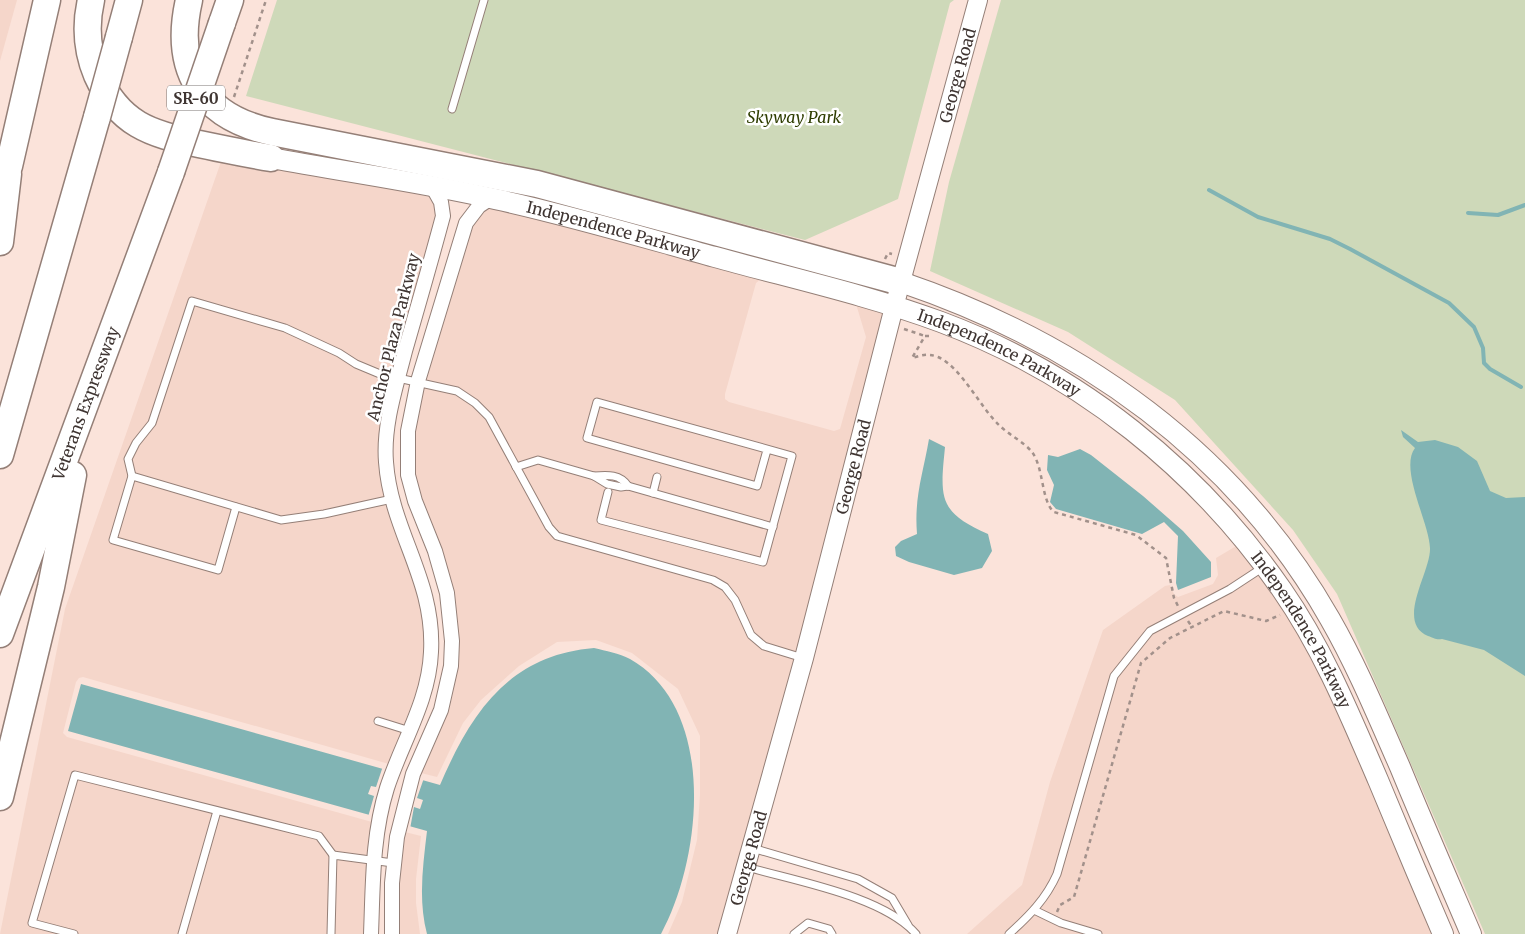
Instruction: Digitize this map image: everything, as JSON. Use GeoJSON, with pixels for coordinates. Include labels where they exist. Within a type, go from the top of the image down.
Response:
{"type":"FeatureCollection","features":[{"type":"Feature","properties":{"kind":"highway"},"geometry":{"type":"LineString","coordinates":[[0,193],[9,166],[47,0]]}},
{"type":"Feature","properties":{"kind":"highway"},"geometry":{"type":"LineString","coordinates":[[92,0],[87,35],[90,53],[106,93],[126,116],[138,125],[159,135],[271,158]]}},
{"type":"Feature","properties":{"kind":"highway"},"geometry":{"type":"LineString","coordinates":[[0,455],[129,0]]}},
{"type":"Feature","properties":{"kind":"highway"},"geometry":{"type":"LineString","coordinates":[[189,0],[185,20],[184,42],[195,83],[208,102],[239,123],[272,132],[537,184],[901,282]]}},
{"type":"Feature","properties":{"kind":"highway","name":"SR-60"},"geometry":{"type":"LineString","coordinates":[[171,172],[226,11]]}},
{"type":"Feature","properties":{"kind":"highway"},"geometry":{"type":"LineString","coordinates":[[0,242],[9,166]]}},
{"type":"Feature","properties":{"kind":"highway","name":"Veterans Expressway"},"geometry":{"type":"LineString","coordinates":[[0,634],[171,172]]}},
{"type":"Feature","properties":{"kind":"highway"},"geometry":{"type":"LineString","coordinates":[[0,797],[51,587],[72,479],[77,429]]}},
{"type":"Feature","properties":{"kind":"main road","name":"Independence Parkway"},"geometry":{"type":"LineString","coordinates":[[271,158],[491,198],[894,307],[941,322],[1007,351],[1085,396],[1141,437],[1178,469],[1228,521],[1265,566],[1300,619],[1342,696],[1442,934]]}},
{"type":"Feature","properties":{"kind":"main road","name":"Independence Parkway"},"geometry":{"type":"LineString","coordinates":[[901,282],[997,318],[1095,372],[1142,406],[1183,440],[1246,502],[1305,578],[1347,649],[1374,706],[1471,934]]}},
{"type":"Feature","properties":{"kind":"street","name":"George Road"},"geometry":{"type":"LineString","coordinates":[[727,934],[804,658],[894,307],[978,0]]}},
{"type":"Feature","properties":{"kind":"street","name":"Anchor Plaza Parkway"},"geometry":{"type":"LineString","coordinates":[[371,934],[374,860],[384,800],[399,756],[420,708],[429,670],[431,623],[422,577],[406,543],[392,499],[385,449],[387,426],[398,377],[443,216],[440,202],[432,186]]}},
{"type":"Feature","properties":{"kind":"street"},"geometry":{"type":"LineString","coordinates":[[392,934],[393,863],[397,837],[417,763],[441,710],[449,675],[452,641],[448,593],[435,551],[415,501],[408,475],[408,431],[418,381],[466,223],[479,206],[491,198]]}},
{"type":"Feature","properties":{"kind":"lane"},"geometry":{"type":"LineString","coordinates":[[452,109],[484,0]]}},
{"type":"Feature","properties":{"kind":"lane"},"geometry":{"type":"LineString","coordinates":[[236,507],[218,570],[113,540],[132,476],[128,459],[136,443],[152,424],[192,301],[285,328],[339,353],[356,364],[398,377],[457,391],[475,403],[489,417],[549,527],[557,536],[714,580],[724,587],[735,600],[751,635],[764,646],[804,658]]}},
{"type":"Feature","properties":{"kind":"lane"},"geometry":{"type":"LineString","coordinates":[[608,492],[601,520],[763,562],[792,456],[597,402],[587,438],[756,486],[767,450]]}},
{"type":"Feature","properties":{"kind":"lane"},"geometry":{"type":"LineString","coordinates":[[516,467],[538,460],[594,476],[607,484],[621,487],[628,486],[773,527]]}},
{"type":"Feature","properties":{"kind":"lane"},"geometry":{"type":"LineString","coordinates":[[132,476],[281,520],[324,514],[392,499]]}},
{"type":"Feature","properties":{"kind":"lane"},"geometry":{"type":"LineString","coordinates":[[653,493],[657,477]]}},
{"type":"Feature","properties":{"kind":"lane"},"geometry":{"type":"LineString","coordinates":[[1009,934],[1034,910],[1049,890],[1060,864],[1114,676],[1150,631],[1230,588],[1265,566]]}},
{"type":"Feature","properties":{"kind":"lane"},"geometry":{"type":"LineString","coordinates":[[378,721],[410,731]]}},
{"type":"Feature","properties":{"kind":"lane"},"geometry":{"type":"LineString","coordinates":[[74,934],[32,923],[75,775],[319,836],[333,855],[331,934]]}},
{"type":"Feature","properties":{"kind":"lane"},"geometry":{"type":"LineString","coordinates":[[182,934],[217,811]]}},
{"type":"Feature","properties":{"kind":"lane"},"geometry":{"type":"LineString","coordinates":[[752,848],[864,882],[892,898],[908,926]]}},
{"type":"Feature","properties":{"kind":"lane"},"geometry":{"type":"LineString","coordinates":[[333,855],[393,863]]}},
{"type":"Feature","properties":{"kind":"lane"},"geometry":{"type":"LineString","coordinates":[[747,867],[862,901],[890,914],[916,934]]}},
{"type":"Feature","properties":{"kind":"lane"},"geometry":{"type":"LineString","coordinates":[[1034,910],[1054,920],[1098,934]]}},
{"type":"Feature","properties":{"kind":"lane"},"geometry":{"type":"LineString","coordinates":[[794,934],[808,923],[829,929],[832,934]]}},
{"type":"Feature","properties":{"kind":"path"},"geometry":{"type":"LineString","coordinates":[[234,98],[266,0]]}},
{"type":"Feature","properties":{"kind":"path"},"geometry":{"type":"LineString","coordinates":[[935,337],[925,336],[912,358],[925,354],[939,358],[957,373],[999,425],[1032,452],[1044,482],[1049,508],[1054,512],[1136,535],[1166,558],[1174,598],[1192,627]]}},
{"type":"Feature","properties":{"kind":"path"},"geometry":{"type":"LineString","coordinates":[[1054,920],[1060,905],[1074,897],[1141,663],[1170,638],[1224,610],[1266,622],[1282,614]]}},
{"type":"Feature","properties":{"kind":"shaded area"},"geometry":{"type":"Polygon","coordinates":[[[0,0],[17,0],[0,61],[0,0]]]}},
{"type":"Feature","properties":{"kind":"shaded area"},"geometry":{"type":"Polygon","coordinates":[[[223,156],[430,197],[434,205],[436,215],[389,383],[378,449],[385,501],[400,547],[409,565],[422,609],[424,652],[419,685],[389,764],[83,677],[79,678],[76,682],[63,733],[67,737],[372,822],[367,860],[364,934],[0,934],[65,609],[223,156]]]}},
{"type":"Feature","properties":{"kind":"shaded area"},"geometry":{"type":"Polygon","coordinates":[[[491,206],[762,278],[756,283],[725,399],[729,402],[834,431],[840,429],[866,337],[856,304],[886,312],[803,634],[720,934],[668,934],[682,902],[697,840],[700,795],[700,736],[678,689],[632,653],[596,640],[557,642],[519,666],[481,700],[463,723],[437,777],[421,773],[448,713],[453,694],[459,640],[454,591],[441,548],[421,498],[415,473],[415,431],[424,383],[472,226],[483,212],[491,206]]]}},
{"type":"Feature","properties":{"kind":"shaded area"},"geometry":{"type":"Polygon","coordinates":[[[1238,545],[1278,597],[1328,684],[1435,934],[967,934],[1022,885],[1050,782],[1103,630],[1165,586],[1170,585],[1174,594],[1178,597],[1213,584],[1218,575],[1216,558],[1238,545]]]}},
{"type":"Feature","properties":{"kind":"shaded area"},"geometry":{"type":"Polygon","coordinates":[[[405,832],[421,836],[416,879],[416,903],[420,934],[398,934],[400,863],[405,832]]]}},
{"type":"Feature","properties":{"kind":"green space","name":"Skyway Park"},"geometry":{"type":"Polygon","coordinates":[[[277,0],[954,0],[950,3],[898,199],[805,240],[246,96],[277,0]]]}},
{"type":"Feature","properties":{"kind":"green space"},"geometry":{"type":"Polygon","coordinates":[[[1001,0],[1525,0],[1525,934],[1485,934],[1337,594],[1293,530],[1175,400],[1068,332],[930,271],[949,182],[1001,0]]]}},
{"type":"Feature","properties":{"kind":"water"},"geometry":{"type":"Polygon","coordinates":[[[1401,430],[1418,442],[1435,440],[1458,447],[1477,461],[1490,491],[1506,498],[1525,497],[1525,676],[1484,650],[1442,639],[1435,639],[1419,629],[1415,620],[1414,608],[1429,558],[1430,548],[1410,469],[1411,457],[1415,448],[1403,437],[1401,430]]]}},
{"type":"Feature","properties":{"kind":"water"},"geometry":{"type":"Polygon","coordinates":[[[929,439],[945,447],[943,491],[951,510],[959,518],[988,534],[992,551],[982,568],[954,575],[909,562],[896,556],[895,547],[901,541],[917,534],[918,497],[929,439]]]}},
{"type":"Feature","properties":{"kind":"water"},"geometry":{"type":"Polygon","coordinates":[[[1080,449],[1091,455],[1143,496],[1183,531],[1211,562],[1211,577],[1178,590],[1176,583],[1178,536],[1164,522],[1142,534],[1056,509],[1050,502],[1054,485],[1047,470],[1048,455],[1058,457],[1080,449]]]}},
{"type":"Feature","properties":{"kind":"water"},"geometry":{"type":"Polygon","coordinates":[[[594,648],[630,659],[658,682],[678,713],[689,748],[694,787],[692,827],[686,866],[675,903],[661,934],[427,934],[422,895],[427,831],[68,731],[81,684],[440,785],[465,734],[480,712],[497,692],[516,675],[538,662],[564,653],[594,648]]]}},
{"type":"Feature","properties":{"kind":"pier"},"geometry":{"type":"Polygon","coordinates":[[[383,766],[424,778],[417,798],[423,800],[420,809],[414,807],[410,829],[368,817],[374,796],[368,794],[371,786],[376,787],[383,766]]]}},
{"type":"Feature","properties":{"kind":"waterway"},"geometry":{"type":"LineString","coordinates":[[1209,190],[1258,217],[1330,239],[1449,303],[1474,327],[1483,348],[1484,363],[1490,369],[1521,387]]}},
{"type":"Feature","properties":{"kind":"waterway"},"geometry":{"type":"LineString","coordinates":[[1468,213],[1498,215],[1525,205]]}}]}
